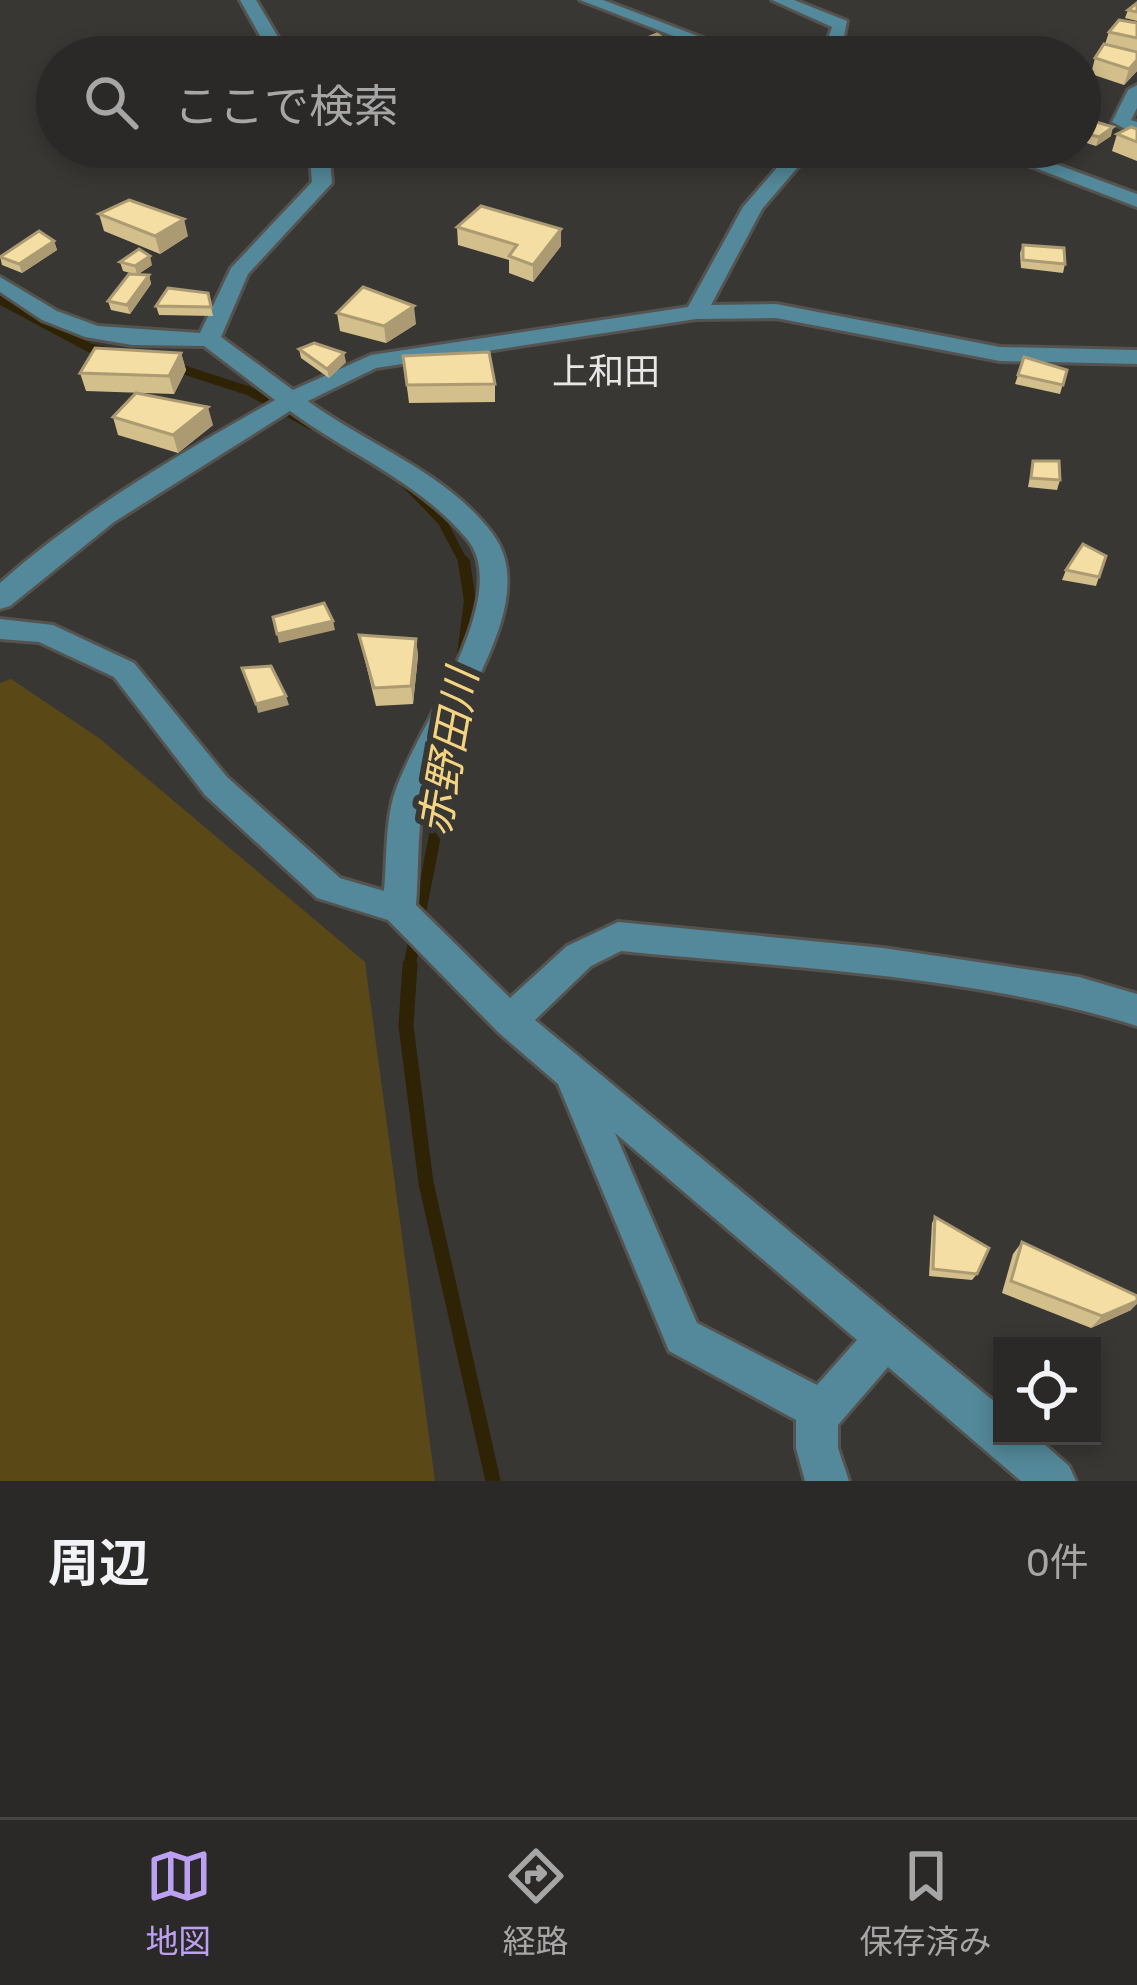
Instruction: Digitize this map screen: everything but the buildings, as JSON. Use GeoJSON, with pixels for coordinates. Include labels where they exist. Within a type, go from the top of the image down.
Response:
{"type":"FeatureCollection","features":[{"type":"Feature","properties":{"kind":"street"},"geometry":{"type":"LineString","coordinates":[[248,0],[268,36]]}},
{"type":"Feature","properties":{"kind":"street"},"geometry":{"type":"LineString","coordinates":[[588,0],[687,36]]}},
{"type":"Feature","properties":{"kind":"street"},"geometry":{"type":"LineString","coordinates":[[780,0],[841,25],[838,36]]}},
{"type":"Feature","properties":{"kind":"street"},"geometry":{"type":"LineString","coordinates":[[1137,90],[1121,122],[1137,129]]}},
{"type":"Feature","properties":{"kind":"street"},"geometry":{"type":"LineString","coordinates":[[209,338],[213,316],[234,274],[322,183],[321,168]]}},
{"type":"Feature","properties":{"kind":"street"},"geometry":{"type":"LineString","coordinates":[[695,312],[753,207],[787,168]]}},
{"type":"Feature","properties":{"kind":"street"},"geometry":{"type":"LineString","coordinates":[[1048,168],[1137,201]]}},
{"type":"Feature","properties":{"kind":"street"},"geometry":{"type":"LineString","coordinates":[[0,283],[53,317],[100,334],[172,341],[209,338],[318,420],[425,483],[483,539],[496,576],[482,635],[409,794],[399,910]]}},
{"type":"Feature","properties":{"kind":"street"},"geometry":{"type":"LineString","coordinates":[[0,599],[36,565],[131,499],[294,398],[371,362],[695,312],[776,311],[1000,354],[1137,357]]}},
{"type":"Feature","properties":{"kind":"street"},"geometry":{"type":"LineString","coordinates":[[0,629],[43,632],[124,670],[216,785],[329,888],[399,910],[510,1021],[993,1428]]}},
{"type":"Feature","properties":{"kind":"street"},"geometry":{"type":"LineString","coordinates":[[510,1021],[579,956],[618,936],[884,963],[1079,992],[1137,1010]]}},
{"type":"Feature","properties":{"kind":"street"},"geometry":{"type":"LineString","coordinates":[[571,1071],[683,1337],[822,1411]]}},
{"type":"Feature","properties":{"kind":"street"},"geometry":{"type":"LineString","coordinates":[[827,1481],[817,1448],[817,1417],[888,1336]]}},
{"type":"Feature","properties":{"kind":"street"},"geometry":{"type":"LineString","coordinates":[[1012,1445],[1054,1481]]}},
{"type":"Feature","properties":{"kind":"shaded area"},"geometry":{"type":"Polygon","coordinates":[[[11,679],[99,738],[365,962],[435,1481],[0,1481],[0,683],[11,679]]]}},
{"type":"Feature","properties":{"kind":"waterway","name":"赤野田川"},"geometry":{"type":"LineString","coordinates":[[0,300],[90,348],[109,352]]}},
{"type":"Feature","properties":{"kind":"waterway","name":"赤野田川"},"geometry":{"type":"LineString","coordinates":[[175,367],[249,391],[311,425]]}},
{"type":"Feature","properties":{"kind":"waterway","name":"赤野田川"},"geometry":{"type":"LineString","coordinates":[[404,482],[442,521],[464,564]]}},
{"type":"Feature","properties":{"kind":"waterway","name":"赤野田川"},"geometry":{"type":"LineString","coordinates":[[463,654],[470,601],[464,564]]}},
{"type":"Feature","properties":{"kind":"waterway","name":"赤野田川"},"geometry":{"type":"LineString","coordinates":[[409,968],[434,841],[447,732]]}},
{"type":"Feature","properties":{"kind":"waterway","name":"赤野田川"},"geometry":{"type":"LineString","coordinates":[[410,965],[406,1026],[426,1183],[493,1481]]}},
{"type":"Feature","properties":{"kind":"district","name":"上和田"},"geometry":{"type":"Point","coordinates":[606,370]}}]}
